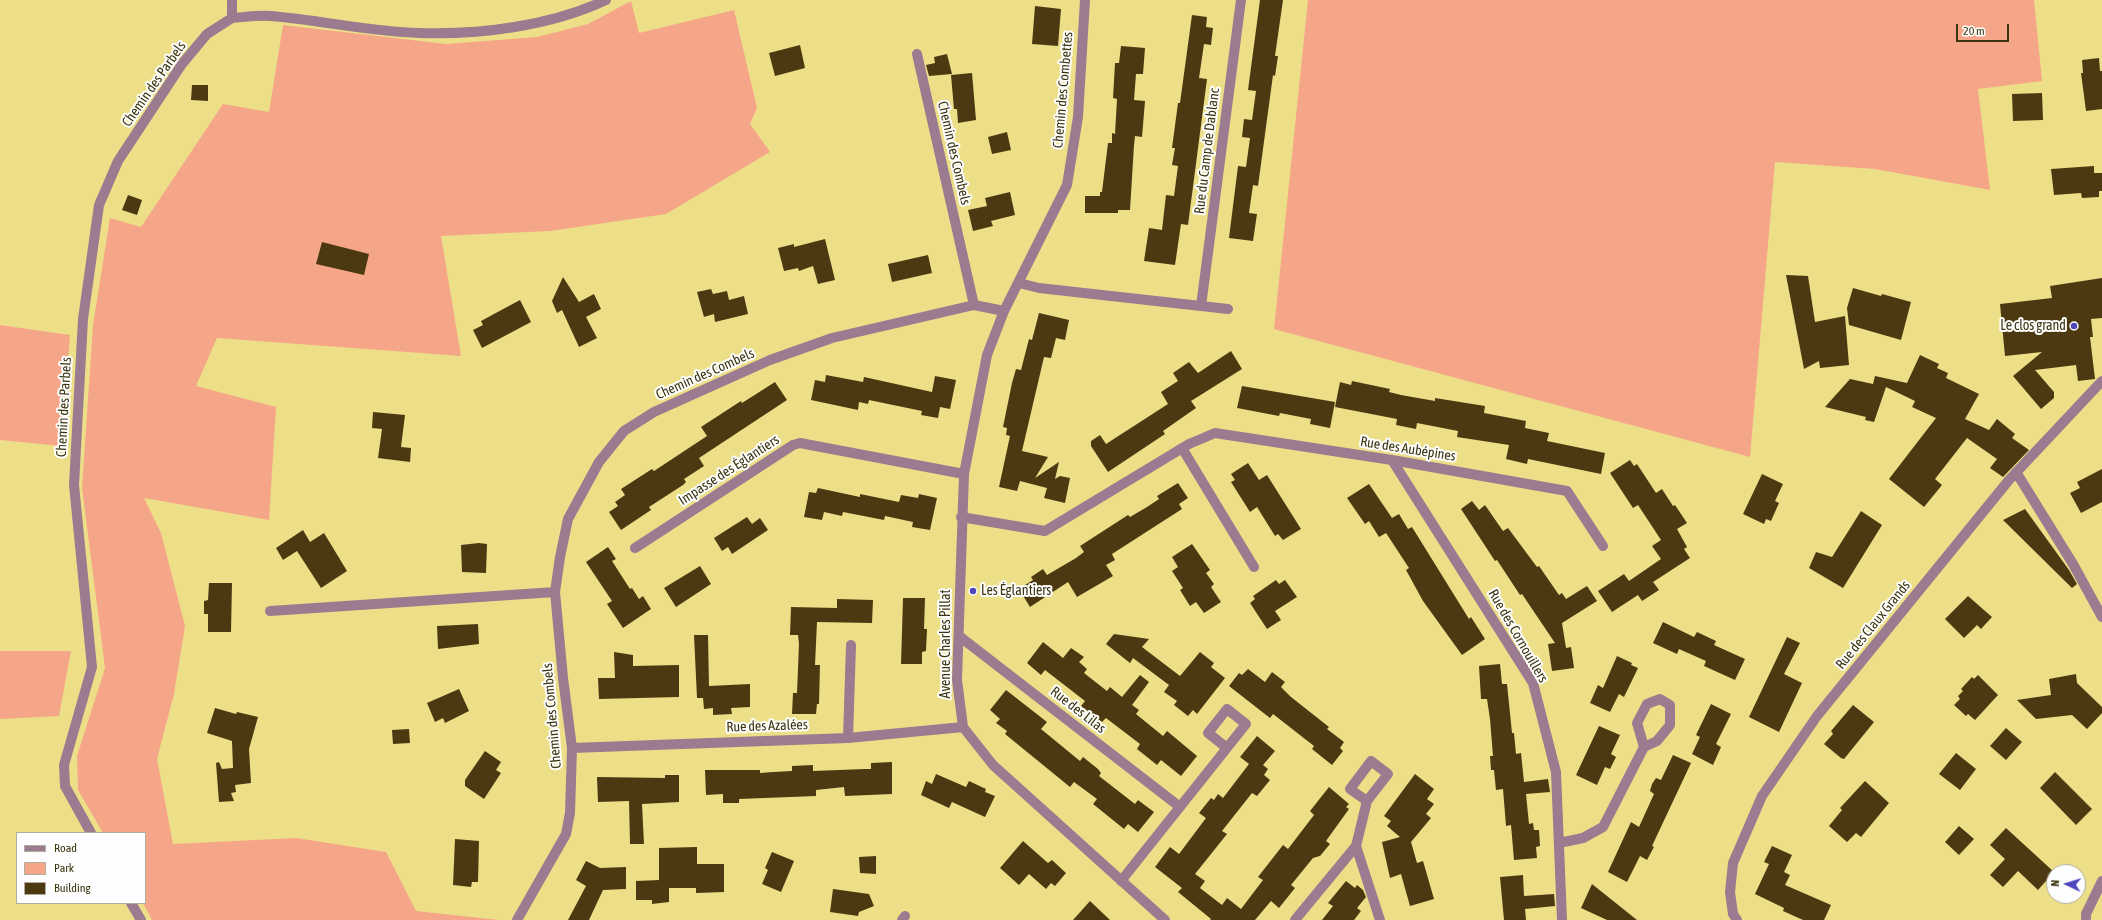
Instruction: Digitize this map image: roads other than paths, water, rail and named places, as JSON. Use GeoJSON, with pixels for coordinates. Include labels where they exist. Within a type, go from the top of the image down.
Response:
{"type":"FeatureCollection","features":[{"type":"Feature","properties":{"kind":"street"},"geometry":{"type":"LineString","coordinates":[[232,0],[232,18],[270,16],[419,33],[476,32],[548,21],[584,10],[606,0]]}},
{"type":"Feature","properties":{"kind":"street","name":"Chemin des Combettes"},"geometry":{"type":"LineString","coordinates":[[1004,311],[1019,284],[1067,185],[1078,117],[1085,0]]}},
{"type":"Feature","properties":{"kind":"street","name":"Rue du Camp de Dablanc"},"geometry":{"type":"LineString","coordinates":[[1201,306],[1241,0]]}},
{"type":"Feature","properties":{"kind":"street","name":"Chemin des Parbels"},"geometry":{"type":"LineString","coordinates":[[90,832],[65,786],[64,764],[92,667],[74,485],[83,319],[99,204],[118,161],[182,64],[207,34],[232,18]]}},
{"type":"Feature","properties":{"kind":"street","name":"Chemin des Combels"},"geometry":{"type":"LineString","coordinates":[[917,54],[974,305]]}},
{"type":"Feature","properties":{"kind":"street"},"geometry":{"type":"LineString","coordinates":[[1019,284],[1039,288],[1228,309]]}},
{"type":"Feature","properties":{"kind":"street","name":"Chemin des Combels"},"geometry":{"type":"LineString","coordinates":[[517,920],[566,834],[570,813],[572,748],[563,678],[555,592],[560,557],[568,519],[599,462],[624,431],[654,412],[790,352],[832,338],[974,305],[1004,311]]}},
{"type":"Feature","properties":{"kind":"street","name":"Avenue Charles Pillat"},"geometry":{"type":"LineString","coordinates":[[963,727],[957,680],[961,517],[964,474],[987,355],[1004,311]]}},
{"type":"Feature","properties":{"kind":"street","name":"Rue des Claux Grands"},"geometry":{"type":"LineString","coordinates":[[1737,920],[1733,914],[1730,892],[1734,863],[1762,796],[1817,716],[2016,472],[2102,381]]}},
{"type":"Feature","properties":{"kind":"street","name":"Rue des Aubépines"},"geometry":{"type":"LineString","coordinates":[[961,517],[1045,531],[1182,448],[1215,434],[1392,460],[1567,491],[1602,546]]}},
{"type":"Feature","properties":{"kind":"street","name":"Impasse des Églantiers"},"geometry":{"type":"LineString","coordinates":[[635,548],[793,445],[800,443],[964,474]]}},
{"type":"Feature","properties":{"kind":"street"},"geometry":{"type":"LineString","coordinates":[[1182,448],[1254,567]]}},
{"type":"Feature","properties":{"kind":"street","name":"Rue des Cornouillers"},"geometry":{"type":"LineString","coordinates":[[1392,460],[1534,683],[1556,772],[1562,920]]}},
{"type":"Feature","properties":{"kind":"street"},"geometry":{"type":"LineString","coordinates":[[2016,472],[2073,564],[2102,617]]}},
{"type":"Feature","properties":{"kind":"street"},"geometry":{"type":"LineString","coordinates":[[270,611],[555,592]]}},
{"type":"Feature","properties":{"kind":"street","name":"Rue des Lilas"},"geometry":{"type":"LineString","coordinates":[[959,636],[1180,807]]}},
{"type":"Feature","properties":{"kind":"street"},"geometry":{"type":"LineString","coordinates":[[848,738],[850,645]]}},
{"type":"Feature","properties":{"kind":"street"},"geometry":{"type":"LineString","coordinates":[[1559,844],[1583,838],[1603,827],[1644,747],[1657,741],[1670,725],[1670,705],[1660,699],[1647,704],[1637,722],[1644,747]]}},
{"type":"Feature","properties":{"kind":"street"},"geometry":{"type":"LineString","coordinates":[[963,727],[993,765],[1165,920]]}},
{"type":"Feature","properties":{"kind":"street","name":"Rue des Azalées"},"geometry":{"type":"LineString","coordinates":[[572,748],[848,738],[963,727]]}},
{"type":"Feature","properties":{"kind":"street"},"geometry":{"type":"LineString","coordinates":[[1121,881],[1227,748]]}},
{"type":"Feature","properties":{"kind":"street"},"geometry":{"type":"LineString","coordinates":[[1295,920],[1356,846],[1367,801]]}},
{"type":"Feature","properties":{"kind":"street"},"geometry":{"type":"LineString","coordinates":[[1356,846],[1380,920]]}},
{"type":"Feature","properties":{"kind":"street"},"geometry":{"type":"LineString","coordinates":[[2086,920],[2086,914],[2102,881]]}},
{"type":"Feature","properties":{"kind":"street"},"geometry":{"type":"LineString","coordinates":[[132,904],[141,920]]}},
{"type":"Feature","properties":{"kind":"place","name":"Le clos grand"},"geometry":{"type":"Point","coordinates":[2074,326]}},
{"type":"Feature","properties":{"kind":"place","name":"Les Églantiers"},"geometry":{"type":"Point","coordinates":[973,591]}}]}
